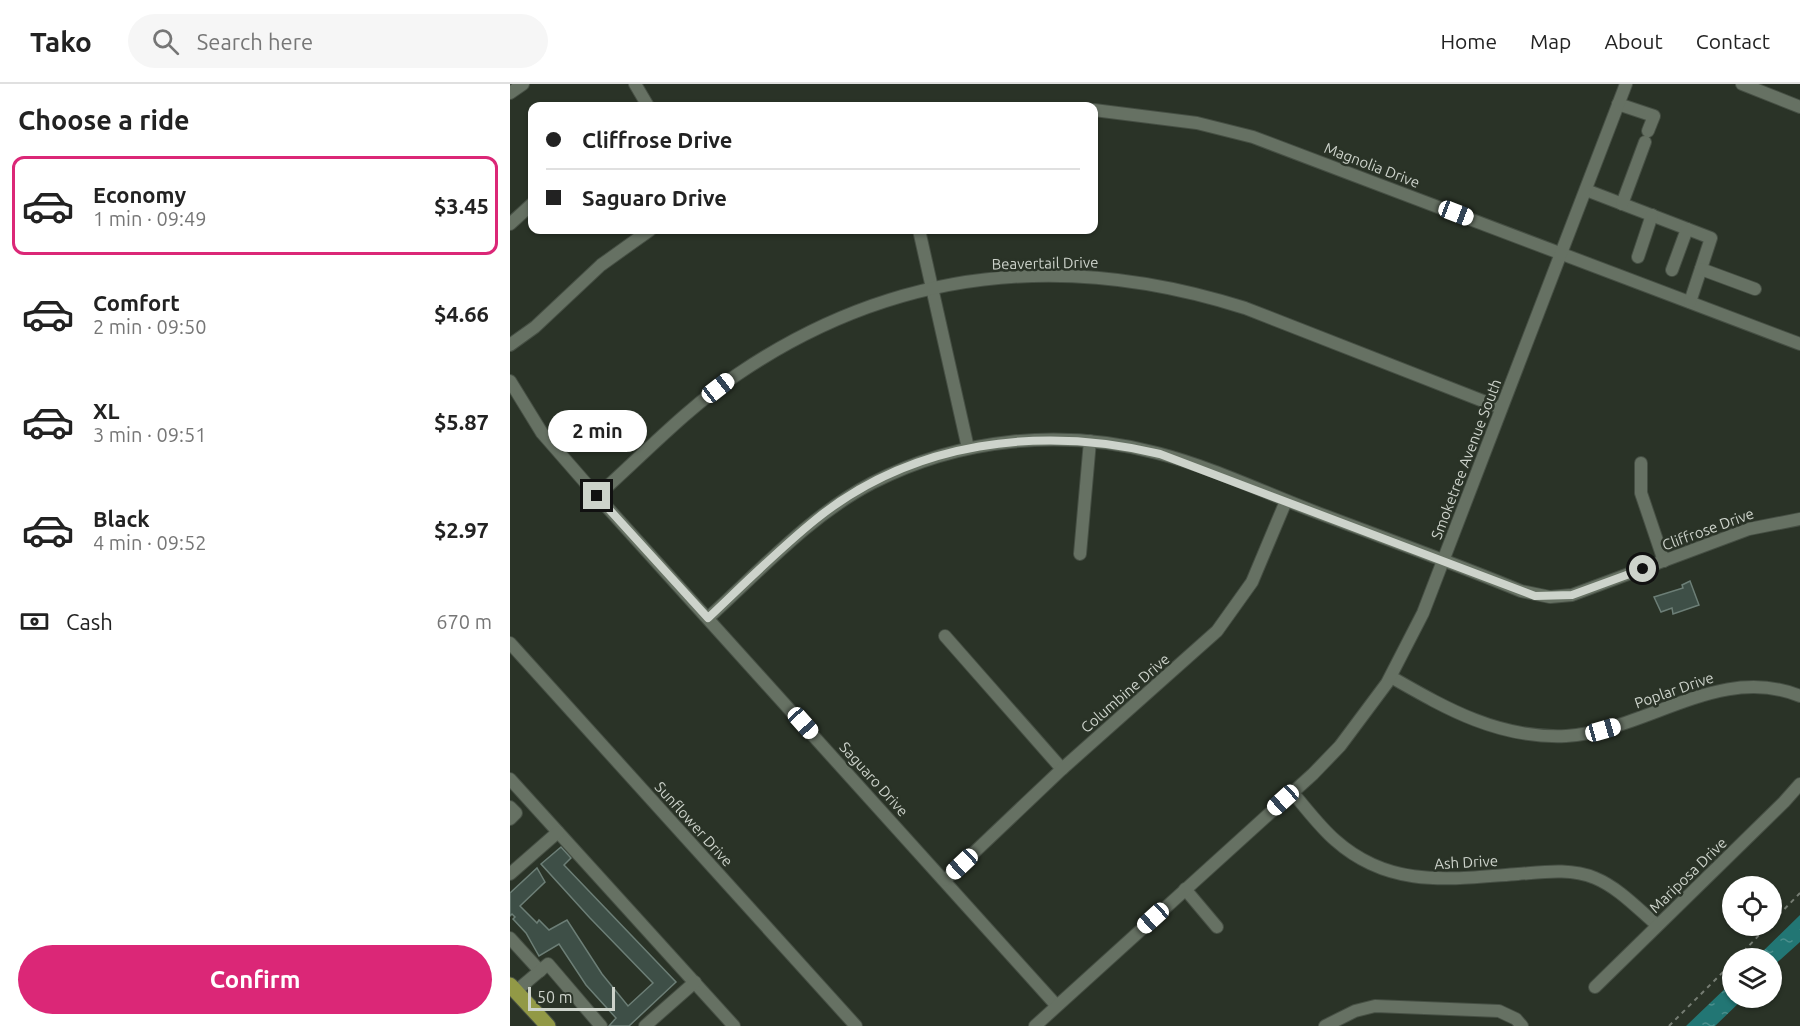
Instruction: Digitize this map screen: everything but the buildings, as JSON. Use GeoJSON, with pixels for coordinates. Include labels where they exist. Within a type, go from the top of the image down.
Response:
{"type":"FeatureCollection","features":[{"type":"Feature","properties":{"kind":"main road"},"geometry":{"type":"LineString","coordinates":[[513,988],[540,1024]]}},
{"type":"Feature","properties":{"kind":"street"},"geometry":{"type":"LineString","coordinates":[[510,93],[523,84]]}},
{"type":"Feature","properties":{"kind":"street"},"geometry":{"type":"LineString","coordinates":[[635,84],[646,102]]}},
{"type":"Feature","properties":{"kind":"street","name":"Smoketree Avenue South"},"geometry":{"type":"LineString","coordinates":[[1035,1026],[1340,746],[1391,677],[1423,613],[1626,84]]}},
{"type":"Feature","properties":{"kind":"street"},"geometry":{"type":"LineString","coordinates":[[1742,84],[1800,107]]}},
{"type":"Feature","properties":{"kind":"street"},"geometry":{"type":"LineString","coordinates":[[1618,104],[1654,116],[1622,204]]}},
{"type":"Feature","properties":{"kind":"street","name":"Magnolia Drive"},"geometry":{"type":"LineString","coordinates":[[1098,110],[1141,114],[1197,123],[1253,137],[1800,344]]}},
{"type":"Feature","properties":{"kind":"street"},"geometry":{"type":"LineString","coordinates":[[1586,190],[1711,238],[1690,302]]}},
{"type":"Feature","properties":{"kind":"street"},"geometry":{"type":"LineString","coordinates":[[510,224],[528,208]]}},
{"type":"Feature","properties":{"kind":"street"},"geometry":{"type":"LineString","coordinates":[[1638,257],[1652,216]]}},
{"type":"Feature","properties":{"kind":"street"},"geometry":{"type":"LineString","coordinates":[[1672,270],[1687,229]]}},
{"type":"Feature","properties":{"kind":"street"},"geometry":{"type":"LineString","coordinates":[[510,345],[535,327],[601,265],[644,234]]}},
{"type":"Feature","properties":{"kind":"street"},"geometry":{"type":"LineString","coordinates":[[920,234],[968,448]]}},
{"type":"Feature","properties":{"kind":"street"},"geometry":{"type":"LineString","coordinates":[[1701,269],[1755,289]]}},
{"type":"Feature","properties":{"kind":"street","name":"Beavertail Drive"},"geometry":{"type":"LineString","coordinates":[[597,496],[701,402],[773,351],[853,312],[932,288],[1027,275],[1082,275],[1160,284],[1245,308],[1501,408]]}},
{"type":"Feature","properties":{"kind":"street","name":"Saguaro Drive"},"geometry":{"type":"LineString","coordinates":[[510,381],[543,433],[597,496],[1056,1005]]}},
{"type":"Feature","properties":{"kind":"street","name":"Cliffrose Drive"},"geometry":{"type":"LineString","coordinates":[[708,618],[816,520],[843,501],[901,470],[968,448],[1029,439],[1090,441],[1160,454],[1528,594],[1550,597],[1572,595],[1757,527],[1800,519]]}},
{"type":"Feature","properties":{"kind":"street"},"geometry":{"type":"LineString","coordinates":[[1080,554],[1090,441]]}},
{"type":"Feature","properties":{"kind":"street"},"geometry":{"type":"LineString","coordinates":[[1641,464],[1641,493],[1664,561]]}},
{"type":"Feature","properties":{"kind":"street","name":"Columbine Drive"},"geometry":{"type":"LineString","coordinates":[[945,880],[1062,769],[1202,645],[1230,616],[1261,563],[1286,501]]}},
{"type":"Feature","properties":{"kind":"street"},"geometry":{"type":"LineString","coordinates":[[945,636],[1062,769]]}},
{"type":"Feature","properties":{"kind":"street","name":"Sunflower Drive"},"geometry":{"type":"LineString","coordinates":[[510,643],[856,1026]]}},
{"type":"Feature","properties":{"kind":"street","name":"Poplar Drive"},"geometry":{"type":"LineString","coordinates":[[1391,677],[1476,723],[1512,732],[1549,736],[1603,730],[1732,687],[1771,687],[1800,696]]}},
{"type":"Feature","properties":{"kind":"street"},"geometry":{"type":"LineString","coordinates":[[510,778],[734,1026]]}},
{"type":"Feature","properties":{"kind":"street","name":"Mariposa Drive"},"geometry":{"type":"LineString","coordinates":[[1595,987],[1800,784]]}},
{"type":"Feature","properties":{"kind":"street","name":"Ash Drive"},"geometry":{"type":"LineString","coordinates":[[1292,792],[1334,840],[1360,859],[1390,872],[1440,879],[1552,871],[1577,873],[1601,881],[1616,890],[1657,925]]}},
{"type":"Feature","properties":{"kind":"street"},"geometry":{"type":"LineString","coordinates":[[510,807],[516,813],[510,819]]}},
{"type":"Feature","properties":{"kind":"street"},"geometry":{"type":"LineString","coordinates":[[510,874],[558,832]]}},
{"type":"Feature","properties":{"kind":"street"},"geometry":{"type":"LineString","coordinates":[[1185,889],[1217,927]]}},
{"type":"Feature","properties":{"kind":"street"},"geometry":{"type":"LineString","coordinates":[[510,938],[540,971]]}},
{"type":"Feature","properties":{"kind":"street"},"geometry":{"type":"LineString","coordinates":[[513,988],[548,964],[601,1026]]}},
{"type":"Feature","properties":{"kind":"street"},"geometry":{"type":"LineString","coordinates":[[645,1026],[695,982]]}},
{"type":"Feature","properties":{"kind":"street"},"geometry":{"type":"LineString","coordinates":[[1325,1026],[1355,1011],[1375,1006],[1496,1011],[1514,1017],[1522,1026]]}},
{"type":"Feature","properties":{"kind":"path"},"geometry":{"type":"LineString","coordinates":[[1782,912],[1800,893]]}},
{"type":"Feature","properties":{"kind":"path"},"geometry":{"type":"LineString","coordinates":[[1747,948],[1758,936]]}},
{"type":"Feature","properties":{"kind":"path"},"geometry":{"type":"LineString","coordinates":[[1669,1026],[1722,973]]}},
{"type":"Feature","properties":{"kind":"water"},"geometry":{"type":"Polygon","coordinates":[[[1800,915],[1800,942],[1782,958],[1782,948],[1766,948],[1779,936],[1782,936],[1782,933],[1800,915]]]}},
{"type":"Feature","properties":{"kind":"water"},"geometry":{"type":"Polygon","coordinates":[[[1722,992],[1722,1008],[1734,1008],[1715,1026],[1686,1026],[1722,992]]]}},
{"type":"Feature","properties":{"kind":"route"},"geometry":{"type":"LineString","coordinates":[[597,496],[708,618],[816,520],[871,484],[932,458],[963,449],[1029,439],[1095,441],[1160,454],[1535,596],[1572,595],[1643,569]]}}]}
